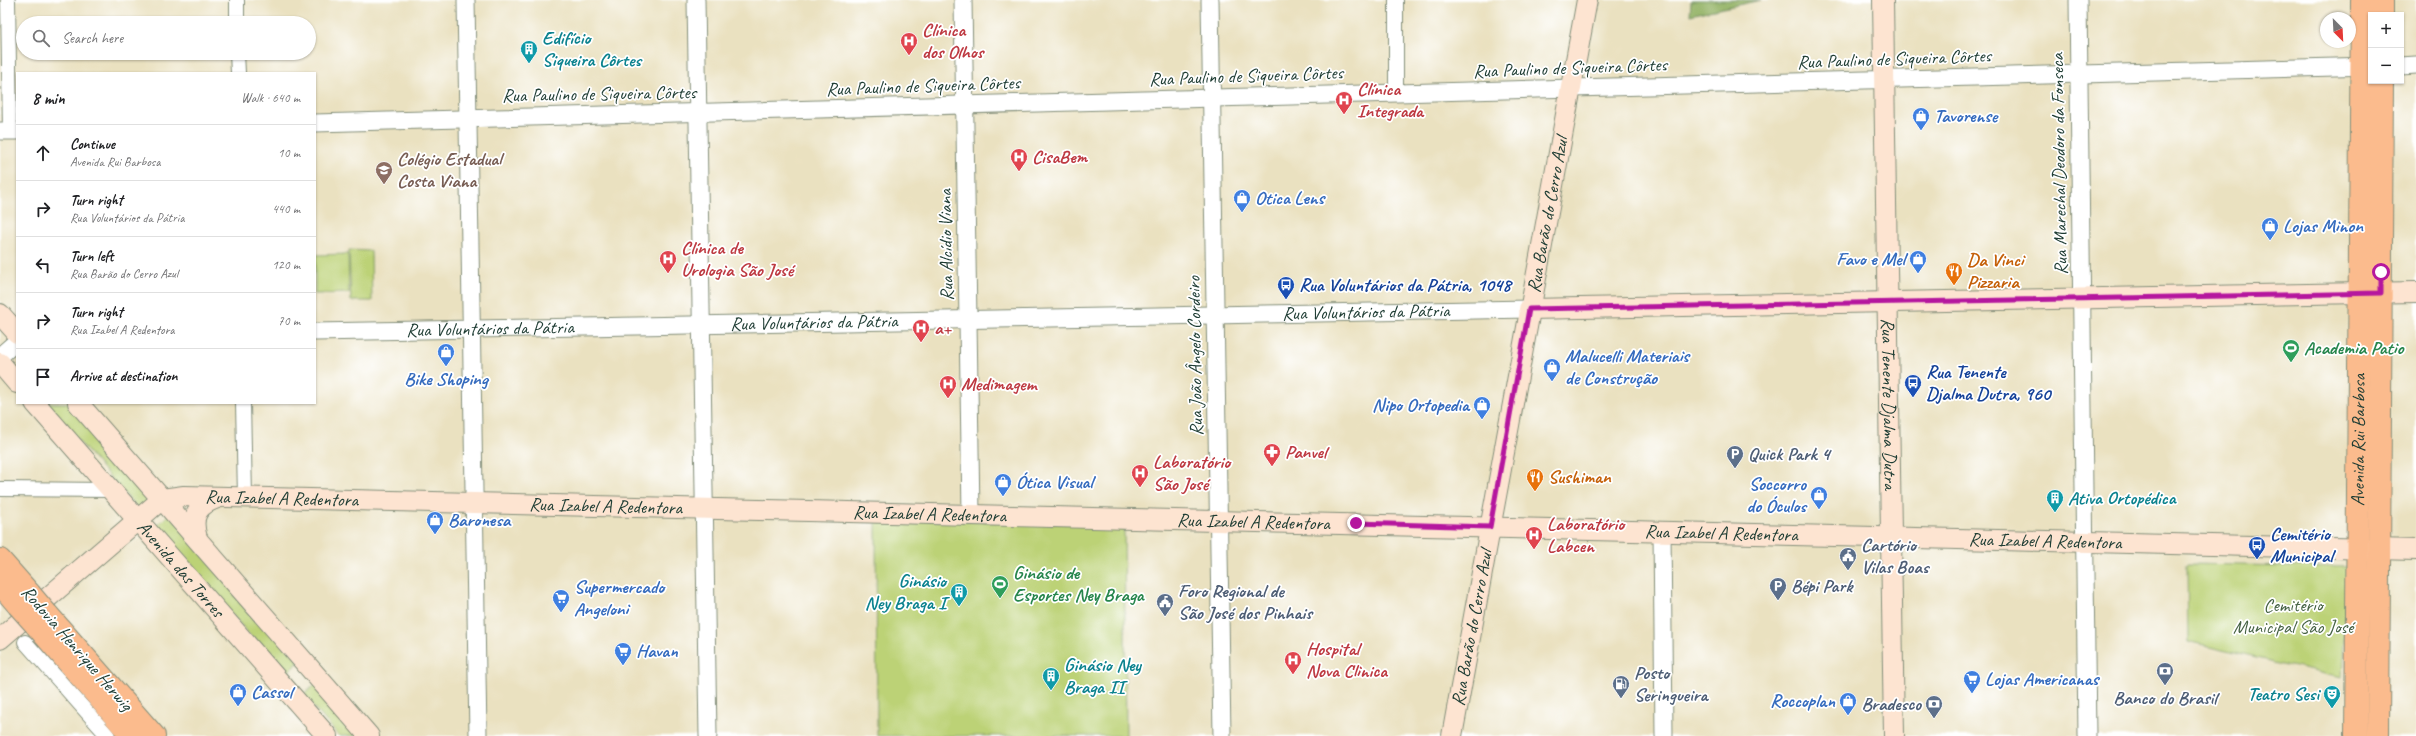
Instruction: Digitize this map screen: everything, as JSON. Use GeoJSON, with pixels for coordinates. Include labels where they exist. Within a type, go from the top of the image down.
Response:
{"type":"FeatureCollection","features":[{"type":"Feature","properties":{"kind":"main road","name":"Rua Barão do Cerro Azul"},"geometry":{"type":"LineString","coordinates":[[1452,736],[1529,309],[1587,0]]}},
{"type":"Feature","properties":{"kind":"main road","name":"Rua Tenente Djalma Dutra"},"geometry":{"type":"LineString","coordinates":[[1883,0],[1894,736]]}},
{"type":"Feature","properties":{"kind":"main road","name":"Avenida Rui Barbosa"},"geometry":{"type":"LineString","coordinates":[[2356,736],[2368,549],[2370,293],[2366,66],[2362,0]]}},
{"type":"Feature","properties":{"kind":"main road"},"geometry":{"type":"LineString","coordinates":[[2382,0],[2382,12]]}},
{"type":"Feature","properties":{"kind":"main road","name":"Avenida Rui Barbosa"},"geometry":{"type":"LineString","coordinates":[[2370,293],[2382,84]]}},
{"type":"Feature","properties":{"kind":"main road","name":"Rua Voluntários da Pátria"},"geometry":{"type":"LineString","coordinates":[[1529,309],[2416,292]]}},
{"type":"Feature","properties":{"kind":"main road"},"geometry":{"type":"LineString","coordinates":[[0,314],[16,332]]}},
{"type":"Feature","properties":{"kind":"main road"},"geometry":{"type":"LineString","coordinates":[[0,363],[16,381]]}},
{"type":"Feature","properties":{"kind":"main road","name":"Avenida das Torres"},"geometry":{"type":"LineString","coordinates":[[36,404],[327,736]]}},
{"type":"Feature","properties":{"kind":"main road","name":"Avenida das Torres"},"geometry":{"type":"LineString","coordinates":[[79,404],[369,736]]}},
{"type":"Feature","properties":{"kind":"main road","name":"Rua Izabel A Redentora"},"geometry":{"type":"LineString","coordinates":[[162,499],[184,496],[222,496],[2416,550]]}},
{"type":"Feature","properties":{"kind":"main road"},"geometry":{"type":"LineString","coordinates":[[197,538],[194,521],[196,513],[208,500],[222,496]]}},
{"type":"Feature","properties":{"kind":"main road"},"geometry":{"type":"LineString","coordinates":[[0,639],[162,499]]}},
{"type":"Feature","properties":{"kind":"main road","name":"Avenida Rui Barbosa"},"geometry":{"type":"LineString","coordinates":[[2368,549],[2378,736]]}},
{"type":"Feature","properties":{"kind":"main road","name":"Rodovia Henrique Herwig"},"geometry":{"type":"LineString","coordinates":[[0,560],[24,600],[36,627],[132,736]]}},
{"type":"Feature","properties":{"kind":"main road","name":"Rodovia Henrique Herwig"},"geometry":{"type":"LineString","coordinates":[[0,584],[24,600]]}},
{"type":"Feature","properties":{"kind":"main road","name":"Rodovia Henrique Herwig"},"geometry":{"type":"LineString","coordinates":[[36,627],[154,736]]}},
{"type":"Feature","properties":{"kind":"main road"},"geometry":{"type":"LineString","coordinates":[[285,687],[294,688],[303,684],[308,676],[308,666]]}},
{"type":"Feature","properties":{"kind":"street"},"geometry":{"type":"LineString","coordinates":[[8,0],[9,131]]}},
{"type":"Feature","properties":{"kind":"street"},"geometry":{"type":"LineString","coordinates":[[236,0],[237,16]]}},
{"type":"Feature","properties":{"kind":"street"},"geometry":{"type":"LineString","coordinates":[[466,0],[478,736]]}},
{"type":"Feature","properties":{"kind":"street"},"geometry":{"type":"LineString","coordinates":[[696,0],[708,736]]}},
{"type":"Feature","properties":{"kind":"street","name":"Rua Alcídio Viana"},"geometry":{"type":"LineString","coordinates":[[963,0],[971,514]]}},
{"type":"Feature","properties":{"kind":"street","name":"Rua João Ângelo Cordeiro"},"geometry":{"type":"LineString","coordinates":[[1210,0],[1222,736]]}},
{"type":"Feature","properties":{"kind":"street"},"geometry":{"type":"LineString","coordinates":[[1396,0],[1396,93]]}},
{"type":"Feature","properties":{"kind":"street","name":"Rua Marechal Deodoro da Fonseca"},"geometry":{"type":"LineString","coordinates":[[2078,0],[2087,736]]}},
{"type":"Feature","properties":{"kind":"street"},"geometry":{"type":"LineString","coordinates":[[237,60],[238,72]]}},
{"type":"Feature","properties":{"kind":"street"},"geometry":{"type":"LineString","coordinates":[[2404,66],[2416,65]]}},
{"type":"Feature","properties":{"kind":"street","name":"Rua Paulino de Siqueira Côrtes"},"geometry":{"type":"LineString","coordinates":[[316,123],[2366,66]]}},
{"type":"Feature","properties":{"kind":"street","name":"Rua Voluntários da Pátria"},"geometry":{"type":"LineString","coordinates":[[316,332],[1529,309]]}},
{"type":"Feature","properties":{"kind":"street"},"geometry":{"type":"LineString","coordinates":[[0,356],[16,343]]}},
{"type":"Feature","properties":{"kind":"street"},"geometry":{"type":"LineString","coordinates":[[243,404],[245,497]]}},
{"type":"Feature","properties":{"kind":"street"},"geometry":{"type":"LineString","coordinates":[[3,490],[111,490]]}},
{"type":"Feature","properties":{"kind":"street"},"geometry":{"type":"LineString","coordinates":[[1662,531],[1664,736]]}},
{"type":"Feature","properties":{"kind":"street"},"geometry":{"type":"LineString","coordinates":[[36,627],[108,736]]}},
{"type":"Feature","properties":{"kind":"green space"},"geometry":{"type":"Polygon","coordinates":[[[1691,0],[1761,0],[1690,15],[1691,0]]]}},
{"type":"Feature","properties":{"kind":"green space"},"geometry":{"type":"Polygon","coordinates":[[[349,250],[371,251],[372,301],[351,301],[349,250]]]}},
{"type":"Feature","properties":{"kind":"green space"},"geometry":{"type":"Polygon","coordinates":[[[348,254],[349,293],[316,294],[316,255],[348,254]]]}},
{"type":"Feature","properties":{"kind":"green space"},"geometry":{"type":"Polygon","coordinates":[[[46,404],[72,404],[154,499],[139,510],[46,404]]]}},
{"type":"Feature","properties":{"kind":"green space"},"geometry":{"type":"Polygon","coordinates":[[[170,514],[299,662],[284,675],[156,526],[170,514]]]}},
{"type":"Feature","properties":{"kind":"green space","name":"Ginásio de Esportes Ney Braga"},"geometry":{"type":"Polygon","coordinates":[[[876,519],[1124,525],[1126,736],[877,736],[876,519]]]}},
{"type":"Feature","properties":{"kind":"green space","name":"Cemitério Municipal São José"},"geometry":{"type":"Polygon","coordinates":[[[2187,564],[2348,567],[2342,678],[2188,642],[2187,564]]]}},
{"type":"Feature","properties":{"kind":"green space"},"geometry":{"type":"Polygon","coordinates":[[[317,683],[363,736],[339,736],[303,695],[317,683]]]}},
{"type":"Feature","properties":{"kind":"place","name":"Clínica dos Olhos"},"geometry":{"type":"Point","coordinates":[909,56]}},
{"type":"Feature","properties":{"kind":"place","name":"Edifício Siqueira Côrtes"},"geometry":{"type":"Point","coordinates":[529,64]}},
{"type":"Feature","properties":{"kind":"place","name":"Clínica Integrada"},"geometry":{"type":"Point","coordinates":[1344,115]}},
{"type":"Feature","properties":{"kind":"place","name":"Tavorense"},"geometry":{"type":"Point","coordinates":[1921,131]}},
{"type":"Feature","properties":{"kind":"place","name":"CisaBem"},"geometry":{"type":"Point","coordinates":[1019,172]}},
{"type":"Feature","properties":{"kind":"place","name":"Colégio Estadual Costa Viana"},"geometry":{"type":"Point","coordinates":[384,185]}},
{"type":"Feature","properties":{"kind":"place","name":"Otica Lens"},"geometry":{"type":"Point","coordinates":[1242,213]}},
{"type":"Feature","properties":{"kind":"place","name":"Lojas Minon"},"geometry":{"type":"Point","coordinates":[2270,241]}},
{"type":"Feature","properties":{"kind":"place","name":"Clínica de Urologia São José"},"geometry":{"type":"Point","coordinates":[668,274]}},
{"type":"Feature","properties":{"kind":"place","name":"Favo e Mel"},"geometry":{"type":"Point","coordinates":[1918,274]}},
{"type":"Feature","properties":{"kind":"place","name":"Da Vinci Pizzaria"},"geometry":{"type":"Point","coordinates":[1954,286]}},
{"type":"Feature","properties":{"kind":"place","name":"Rua Voluntários da Pátria, 1048"},"geometry":{"type":"Point","coordinates":[1286,300]}},
{"type":"Feature","properties":{"kind":"place","name":"a+"},"geometry":{"type":"Point","coordinates":[921,343]}},
{"type":"Feature","properties":{"kind":"place","name":"Academia Patio"},"geometry":{"type":"Point","coordinates":[2291,363]}},
{"type":"Feature","properties":{"kind":"place","name":"Bike Shoping"},"geometry":{"type":"Point","coordinates":[446,367]}},
{"type":"Feature","properties":{"kind":"place","name":"Malucelli Materiais de Construção"},"geometry":{"type":"Point","coordinates":[1552,382]}},
{"type":"Feature","properties":{"kind":"place","name":"Rua Tenente Djalma Dutra, 960"},"geometry":{"type":"Point","coordinates":[1913,398]}},
{"type":"Feature","properties":{"kind":"place","name":"Medimagem"},"geometry":{"type":"Point","coordinates":[948,399]}},
{"type":"Feature","properties":{"kind":"place","name":"Nipo Ortopedia"},"geometry":{"type":"Point","coordinates":[1482,420]}},
{"type":"Feature","properties":{"kind":"place","name":"Panvel"},"geometry":{"type":"Point","coordinates":[1272,467]}},
{"type":"Feature","properties":{"kind":"place","name":"Quick Park 4"},"geometry":{"type":"Point","coordinates":[1735,469]}},
{"type":"Feature","properties":{"kind":"place","name":"Laboratório São José"},"geometry":{"type":"Point","coordinates":[1140,488]}},
{"type":"Feature","properties":{"kind":"place","name":"Sushiman"},"geometry":{"type":"Point","coordinates":[1535,492]}},
{"type":"Feature","properties":{"kind":"place","name":"Ótica Visual"},"geometry":{"type":"Point","coordinates":[1003,497]}},
{"type":"Feature","properties":{"kind":"place","name":"Soccorro do Óculos"},"geometry":{"type":"Point","coordinates":[1819,510]}},
{"type":"Feature","properties":{"kind":"place","name":"Ativa Ortopédica"},"geometry":{"type":"Point","coordinates":[2055,513]}},
{"type":"Feature","properties":{"kind":"place","name":"Baronesa"},"geometry":{"type":"Point","coordinates":[435,535]}},
{"type":"Feature","properties":{"kind":"place","name":"Laboratório Labcen"},"geometry":{"type":"Point","coordinates":[1534,550]}},
{"type":"Feature","properties":{"kind":"place","name":"Cemitério Municipal"},"geometry":{"type":"Point","coordinates":[2257,560]}},
{"type":"Feature","properties":{"kind":"place","name":"Cartório Vilas Boas"},"geometry":{"type":"Point","coordinates":[1848,571]}},
{"type":"Feature","properties":{"kind":"place","name":"Ginásio de Esportes Ney Braga"},"geometry":{"type":"Point","coordinates":[1000,599]}},
{"type":"Feature","properties":{"kind":"place","name":"Bépi Park"},"geometry":{"type":"Point","coordinates":[1778,601]}},
{"type":"Feature","properties":{"kind":"place","name":"Ginásio Ney Braga I"},"geometry":{"type":"Point","coordinates":[959,607]}},
{"type":"Feature","properties":{"kind":"place","name":"Supermercado Angeloni"},"geometry":{"type":"Point","coordinates":[561,613]}},
{"type":"Feature","properties":{"kind":"place","name":"Foro Regional de São José dos Pinhais"},"geometry":{"type":"Point","coordinates":[1165,617]}},
{"type":"Feature","properties":{"kind":"place","name":"Havan"},"geometry":{"type":"Point","coordinates":[623,666]}},
{"type":"Feature","properties":{"kind":"place","name":"Hospital Nova Clinica"},"geometry":{"type":"Point","coordinates":[1293,675]}},
{"type":"Feature","properties":{"kind":"place","name":"Banco do Brasil"},"geometry":{"type":"Point","coordinates":[2165,686]}},
{"type":"Feature","properties":{"kind":"place","name":"Ginásio Ney Braga II"},"geometry":{"type":"Point","coordinates":[1051,691]}},
{"type":"Feature","properties":{"kind":"place","name":"Lojas Americanas"},"geometry":{"type":"Point","coordinates":[1972,694]}},
{"type":"Feature","properties":{"kind":"place","name":"Posto Seringueira"},"geometry":{"type":"Point","coordinates":[1621,699]}},
{"type":"Feature","properties":{"kind":"place","name":"Cassol"},"geometry":{"type":"Point","coordinates":[238,707]}},
{"type":"Feature","properties":{"kind":"place","name":"Teatro Sesi"},"geometry":{"type":"Point","coordinates":[2332,709]}},
{"type":"Feature","properties":{"kind":"place","name":"Roccoplan"},"geometry":{"type":"Point","coordinates":[1848,716]}},
{"type":"Feature","properties":{"kind":"place","name":"Bradesco"},"geometry":{"type":"Point","coordinates":[1934,719]}},
{"type":"Feature","properties":{"kind":"route"},"geometry":{"type":"LineString","coordinates":[[1356,523],[1490,527],[1529,309],[2381,293],[2381,272]]}}]}
